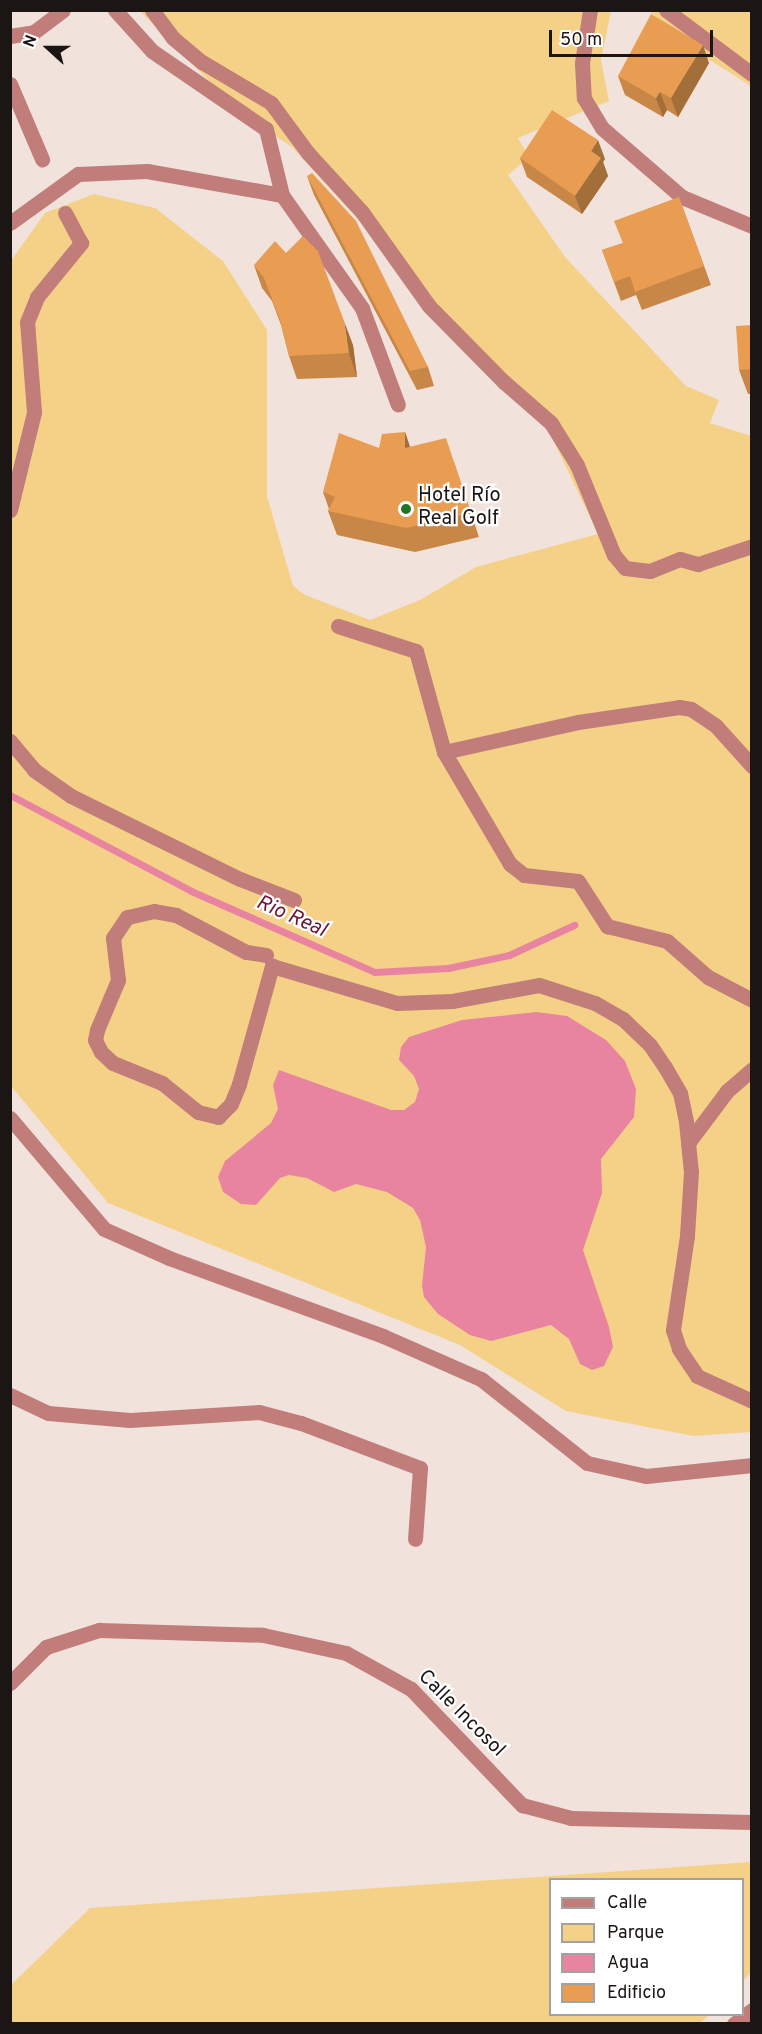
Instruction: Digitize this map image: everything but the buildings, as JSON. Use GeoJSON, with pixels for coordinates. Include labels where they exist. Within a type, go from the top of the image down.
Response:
{"type":"FeatureCollection","features":[{"type":"Feature","properties":{"kind":"street"},"geometry":{"type":"LineString","coordinates":[[10,36],[34,32],[63,10]]}},
{"type":"Feature","properties":{"kind":"street"},"geometry":{"type":"LineString","coordinates":[[115,10],[152,51],[266,129],[282,195],[362,308],[398,405]]}},
{"type":"Feature","properties":{"kind":"street"},"geometry":{"type":"LineString","coordinates":[[152,10],[173,38],[202,62],[271,103],[308,153],[362,212],[429,306],[504,382],[551,423],[577,465],[614,555],[625,568],[650,571],[680,559],[698,564],[752,546]]}},
{"type":"Feature","properties":{"kind":"street"},"geometry":{"type":"LineString","coordinates":[[590,10],[582,63],[584,98],[602,128],[682,197],[752,226]]}},
{"type":"Feature","properties":{"kind":"street"},"geometry":{"type":"LineString","coordinates":[[666,10],[752,74]]}},
{"type":"Feature","properties":{"kind":"street"},"geometry":{"type":"LineString","coordinates":[[10,84],[42,159]]}},
{"type":"Feature","properties":{"kind":"street"},"geometry":{"type":"LineString","coordinates":[[10,223],[78,174],[147,171],[282,195]]}},
{"type":"Feature","properties":{"kind":"street"},"geometry":{"type":"LineString","coordinates":[[10,510],[34,412],[27,322],[37,297],[81,243],[65,213]]}},
{"type":"Feature","properties":{"kind":"street"},"geometry":{"type":"LineString","coordinates":[[338,627],[416,651],[444,752],[510,864],[524,875],[578,881],[607,926],[667,941],[708,978],[752,1000]]}},
{"type":"Feature","properties":{"kind":"street"},"geometry":{"type":"LineString","coordinates":[[444,752],[578,722],[679,707],[691,709],[716,726],[752,766]]}},
{"type":"Feature","properties":{"kind":"street"},"geometry":{"type":"LineString","coordinates":[[10,741],[34,770],[71,796],[240,879],[294,900]]}},
{"type":"Feature","properties":{"kind":"street"},"geometry":{"type":"LineString","coordinates":[[266,955],[246,952],[176,915],[146,911],[127,916],[113,938],[118,980],[97,1030],[95,1040],[101,1052],[113,1063],[162,1083],[198,1112],[218,1117],[231,1104],[239,1084],[272,966],[362,990],[397,1004],[452,1001],[538,985],[595,1003],[623,1019],[650,1045],[680,1094],[688,1143],[691,1172],[687,1236],[673,1330],[685,1364],[697,1376],[752,1401]]}},
{"type":"Feature","properties":{"kind":"street"},"geometry":{"type":"LineString","coordinates":[[688,1143],[727,1091],[752,1069]]}},
{"type":"Feature","properties":{"kind":"street"},"geometry":{"type":"LineString","coordinates":[[10,1118],[104,1229],[169,1258],[383,1336],[481,1379],[587,1462],[646,1476],[752,1465]]}},
{"type":"Feature","properties":{"kind":"street"},"geometry":{"type":"LineString","coordinates":[[10,1395],[48,1413],[130,1420],[259,1412],[301,1423],[420,1468],[415,1539]]}},
{"type":"Feature","properties":{"kind":"street","name":"Calle Incosol"},"geometry":{"type":"LineString","coordinates":[[10,1683],[46,1647],[99,1630],[263,1635],[346,1653],[411,1689],[522,1805],[571,1818],[752,1822]]}},
{"type":"Feature","properties":{"kind":"street"},"geometry":{"type":"LineString","coordinates":[[734,2024],[752,2010]]}},
{"type":"Feature","properties":{"kind":"green space"},"geometry":{"type":"Polygon","coordinates":[[[140,11],[611,11],[601,60],[609,101],[518,138],[529,157],[508,175],[565,257],[686,386],[719,400],[710,423],[751,436],[751,1432],[693,1436],[566,1411],[460,1345],[108,1203],[11,1086],[10,262],[45,213],[94,194],[155,208],[223,261],[267,330],[267,496],[293,586],[305,595],[370,620],[420,600],[476,567],[598,534],[547,427],[292,147],[241,113],[140,11]]]}},
{"type":"Feature","properties":{"kind":"green space"},"geometry":{"type":"Polygon","coordinates":[[[649,11],[751,11],[751,86],[702,55],[649,11]]]}},
{"type":"Feature","properties":{"kind":"green space"},"geometry":{"type":"Polygon","coordinates":[[[751,1862],[751,1972],[744,1980],[744,1878],[549,1878],[549,2016],[708,2016],[700,2023],[11,2023],[11,1985],[90,1908],[751,1862]]]}},
{"type":"Feature","properties":{"kind":"water"},"geometry":{"type":"Polygon","coordinates":[[[537,1012],[567,1016],[606,1040],[625,1061],[636,1089],[634,1117],[601,1159],[602,1193],[583,1250],[609,1327],[613,1347],[604,1366],[592,1370],[580,1364],[569,1339],[551,1325],[491,1341],[470,1335],[438,1314],[424,1297],[422,1286],[426,1247],[420,1220],[413,1208],[387,1192],[356,1184],[334,1192],[307,1178],[289,1175],[280,1178],[256,1205],[241,1204],[223,1192],[218,1177],[225,1161],[271,1123],[278,1109],[273,1085],[279,1070],[391,1110],[404,1110],[415,1102],[419,1089],[414,1076],[399,1060],[401,1047],[409,1037],[462,1020],[537,1012]]]}},
{"type":"Feature","properties":{"kind":"waterway","name":"Rio Real"},"geometry":{"type":"LineString","coordinates":[[10,795],[191,891],[375,972],[448,968],[509,955],[574,925]]}},
{"type":"Feature","properties":{"kind":"place","name":"Hotel Río Real Golf"},"geometry":{"type":"Point","coordinates":[406,509]}}]}
